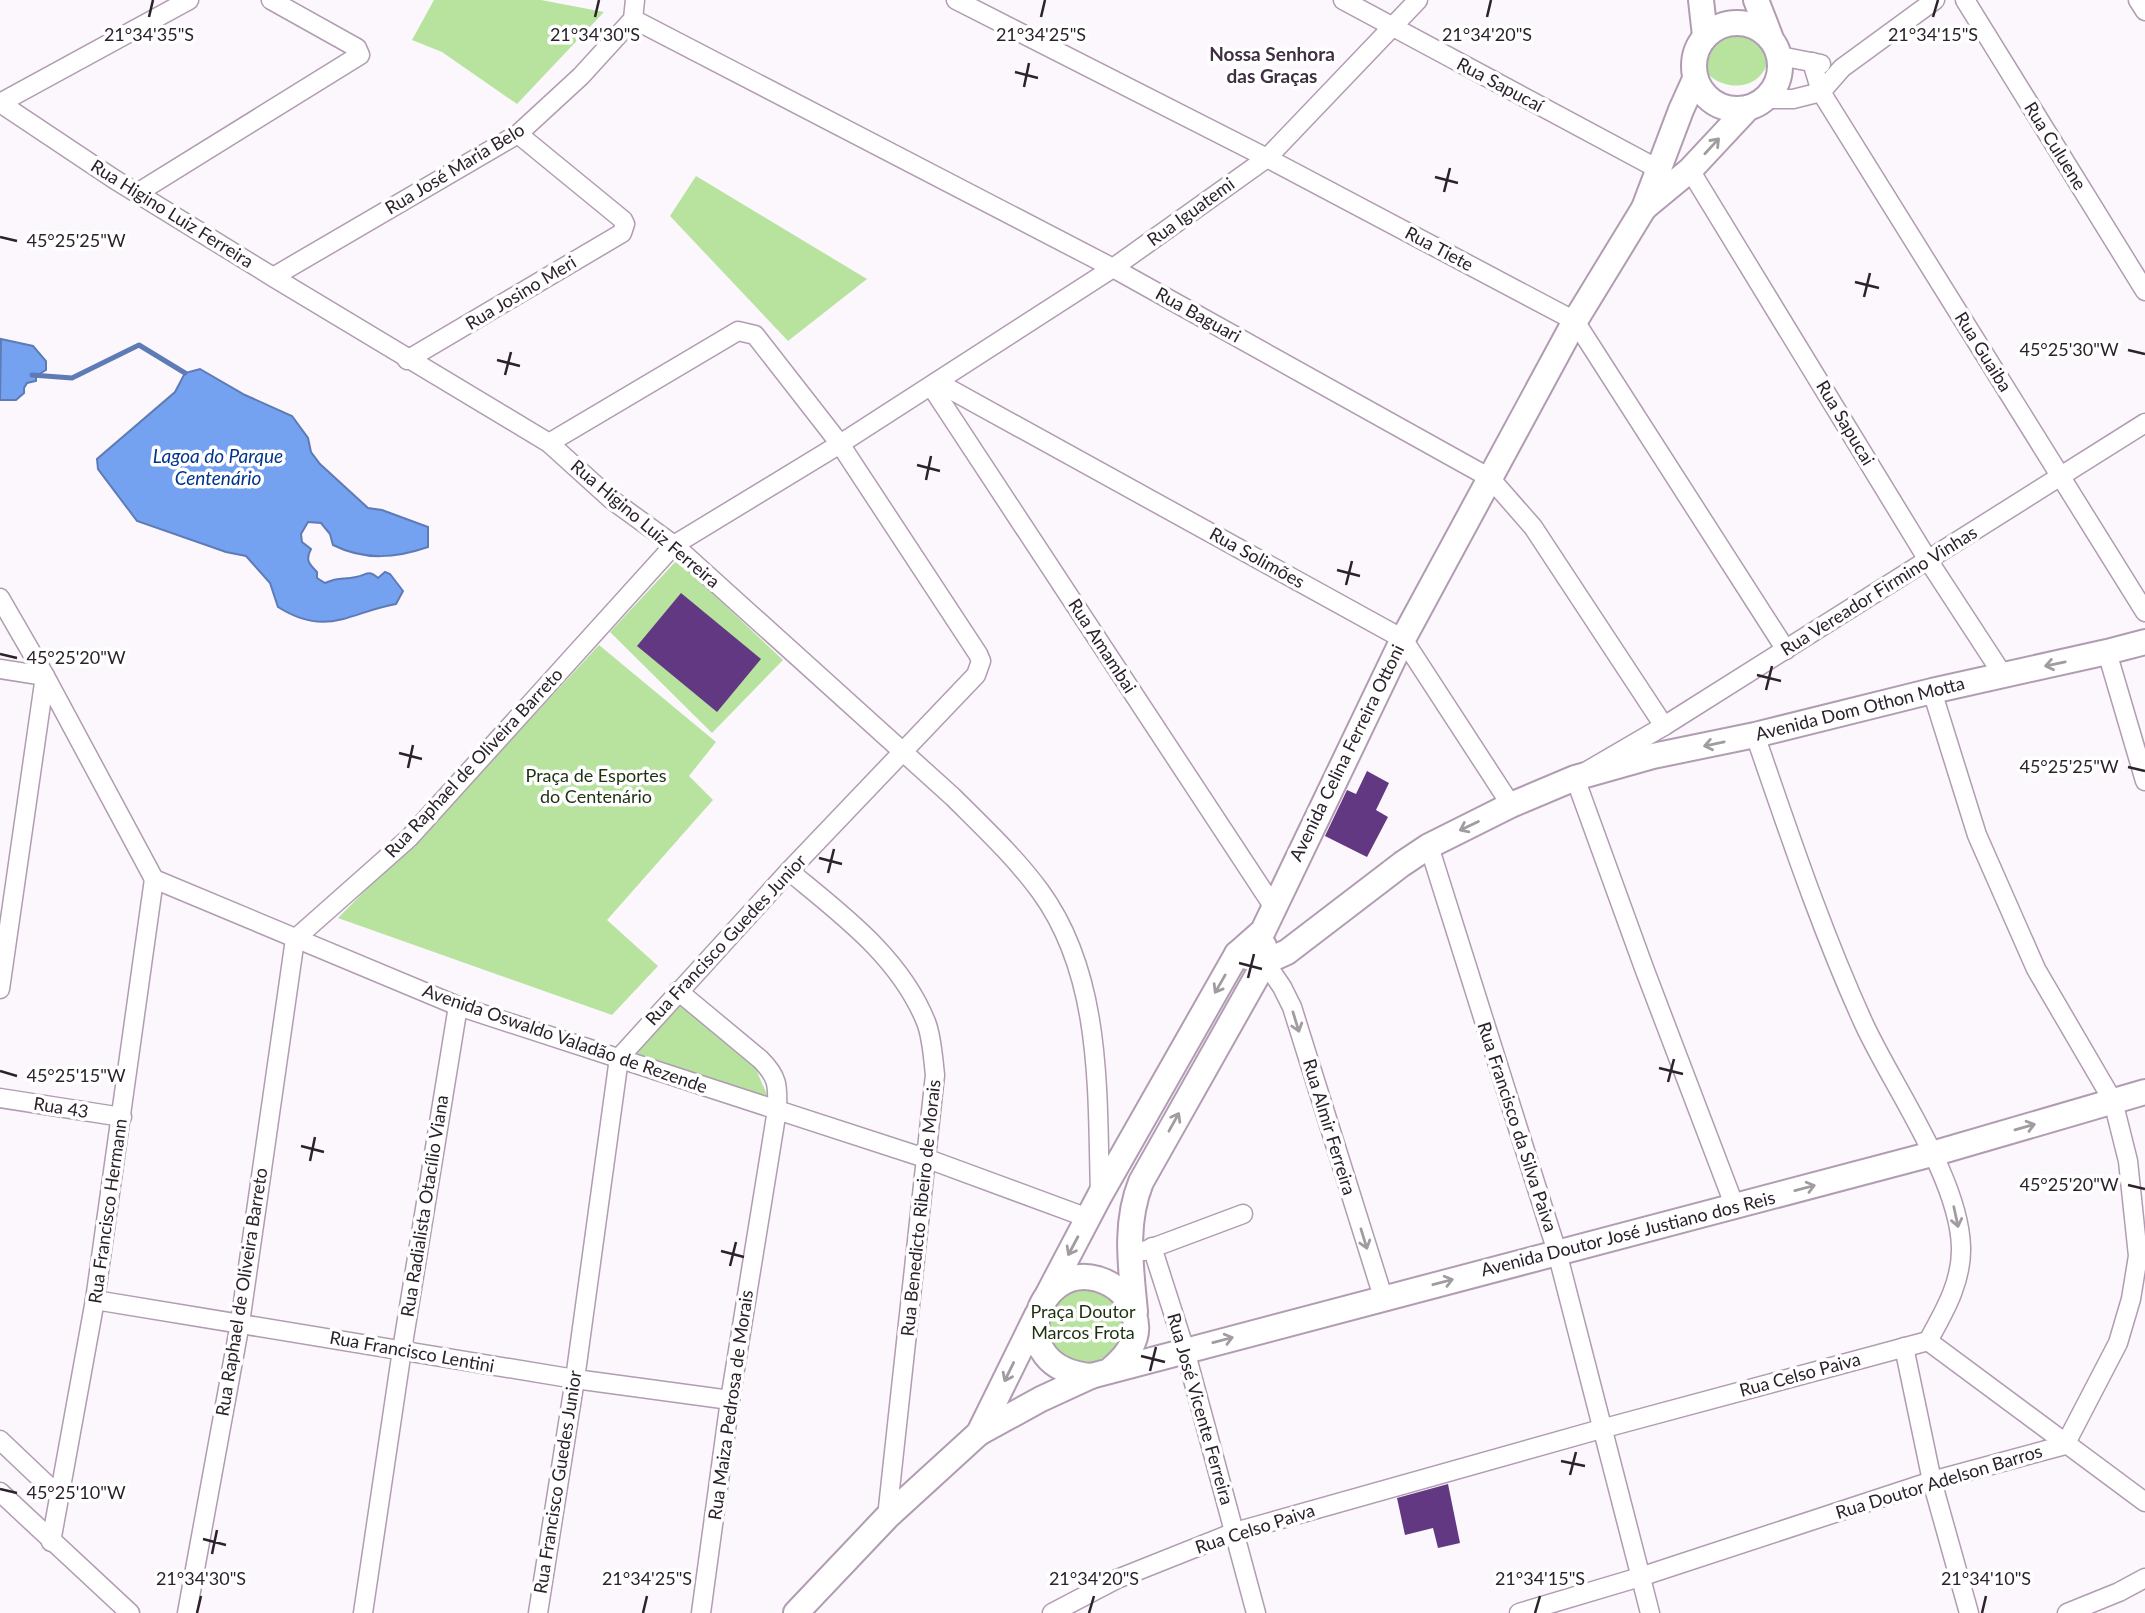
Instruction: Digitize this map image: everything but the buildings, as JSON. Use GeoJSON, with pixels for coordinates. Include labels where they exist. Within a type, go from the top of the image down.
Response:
{"type":"FeatureCollection","features":[{"type":"Feature","properties":{"kind":"main road","name":"Avenida Celina Ferreira Ottoni"},"geometry":{"type":"LineString","coordinates":[[796,1613],[887,1517],[979,1433],[1043,1302],[1100,1195],[1237,954],[1263,931],[1403,639],[1575,321],[1644,208],[1695,79],[1695,56],[1706,36],[1702,0]]}},
{"type":"Feature","properties":{"kind":"main road"},"geometry":{"type":"LineString","coordinates":[[1756,0],[1775,46]]}},
{"type":"Feature","properties":{"kind":"main road"},"geometry":{"type":"LineString","coordinates":[[1706,36],[1726,24],[1749,23],[1775,46]]}},
{"type":"Feature","properties":{"kind":"main road","name":"Avenida Celina Ferreira Ottoni"},"geometry":{"type":"LineString","coordinates":[[1644,208],[1690,170],[1779,79],[1775,46]]}},
{"type":"Feature","properties":{"kind":"main road"},"geometry":{"type":"LineString","coordinates":[[1695,79],[1707,98],[1726,108],[1757,104]]}},
{"type":"Feature","properties":{"kind":"main road","name":"Avenida Dom Othon Motta"},"geometry":{"type":"LineString","coordinates":[[1265,962],[1287,952],[1429,846],[1575,778],[1653,757],[2145,642]]}},
{"type":"Feature","properties":{"kind":"main road"},"geometry":{"type":"LineString","coordinates":[[1136,1320],[1127,1298],[1110,1283],[1088,1276],[1066,1280],[1043,1302],[1036,1330],[1042,1350],[1054,1365],[1071,1374],[1100,1373],[1125,1358],[1134,1340],[1136,1320],[1141,1251],[1129,1223],[1133,1202],[1141,1182],[1265,962],[1263,931]]}},
{"type":"Feature","properties":{"kind":"main road"},"geometry":{"type":"LineString","coordinates":[[1237,954],[1265,962]]}},
{"type":"Feature","properties":{"kind":"main road","name":"Avenida Doutor José Justiano dos Reis"},"geometry":{"type":"LineString","coordinates":[[979,1433],[1041,1399],[1100,1373],[1735,1207],[1932,1154],[2145,1092]]}},
{"type":"Feature","properties":{"kind":"street"},"geometry":{"type":"LineString","coordinates":[[0,103],[190,0]]}},
{"type":"Feature","properties":{"kind":"street"},"geometry":{"type":"LineString","coordinates":[[139,192],[359,57],[361,53],[357,48],[271,0]]}},
{"type":"Feature","properties":{"kind":"street"},"geometry":{"type":"LineString","coordinates":[[633,19],[635,0]]}},
{"type":"Feature","properties":{"kind":"street","name":"Rua Tiete"},"geometry":{"type":"LineString","coordinates":[[956,0],[1266,158],[1575,321],[1786,650]]}},
{"type":"Feature","properties":{"kind":"street","name":"Rua Sapucaí"},"geometry":{"type":"LineString","coordinates":[[1343,0],[1658,169]]}},
{"type":"Feature","properties":{"kind":"street","name":"Rua Iguatemi"},"geometry":{"type":"LineString","coordinates":[[934,384],[1112,268],[1266,158],[1418,0]]}},
{"type":"Feature","properties":{"kind":"street"},"geometry":{"type":"LineString","coordinates":[[1757,104],[1821,92],[1842,68],[1935,0]]}},
{"type":"Feature","properties":{"kind":"street","name":"Rua Culuene"},"geometry":{"type":"LineString","coordinates":[[1965,0],[2145,291]]}},
{"type":"Feature","properties":{"kind":"street"},"geometry":{"type":"LineString","coordinates":[[2138,0],[2145,11]]}},
{"type":"Feature","properties":{"kind":"street","name":"Rua José Maria Belo"},"geometry":{"type":"LineString","coordinates":[[273,277],[518,134],[581,76],[633,19]]}},
{"type":"Feature","properties":{"kind":"street","name":"Rua Baguari"},"geometry":{"type":"LineString","coordinates":[[633,19],[1112,268],[1490,478],[1533,527],[1664,726]]}},
{"type":"Feature","properties":{"kind":"street"},"geometry":{"type":"LineString","coordinates":[[1775,46],[1812,62],[1842,68]]}},
{"type":"Feature","properties":{"kind":"street","name":"Rua Guaiba"},"geometry":{"type":"LineString","coordinates":[[1812,62],[1821,92],[2145,612]]}},
{"type":"Feature","properties":{"kind":"street","name":"Rua Higino Luiz Ferreira"},"geometry":{"type":"LineString","coordinates":[[0,103],[407,360],[549,443],[612,500],[674,545],[998,841],[1041,892],[1065,935],[1086,995],[1097,1079],[1100,1195]]}},
{"type":"Feature","properties":{"kind":"street","name":"Rua Josino Meri"},"geometry":{"type":"LineString","coordinates":[[407,360],[622,233],[625,224],[623,220],[518,134]]}},
{"type":"Feature","properties":{"kind":"street","name":"Rua Sapucai"},"geometry":{"type":"LineString","coordinates":[[1690,170],[1928,560],[2003,675]]}},
{"type":"Feature","properties":{"kind":"street","name":"Rua Francisco Guedes Junior"},"geometry":{"type":"LineString","coordinates":[[538,1613],[575,1379],[619,1058],[789,871],[976,675],[981,661],[840,444],[755,335],[738,331],[549,443]]}},
{"type":"Feature","properties":{"kind":"street","name":"Rua Raphael de Oliveira Barreto"},"geometry":{"type":"LineString","coordinates":[[187,1613],[240,1323],[295,939],[409,838],[674,545],[934,384]]}},
{"type":"Feature","properties":{"kind":"street","name":"Rua Solimões"},"geometry":{"type":"LineString","coordinates":[[934,384],[1403,639],[1511,806]]}},
{"type":"Feature","properties":{"kind":"street","name":"Rua Amambai"},"geometry":{"type":"LineString","coordinates":[[934,384],[1273,906]]}},
{"type":"Feature","properties":{"kind":"street","name":"Rua Vereador Firmino Vinhas"},"geometry":{"type":"LineString","coordinates":[[1575,778],[1664,726],[2145,423]]}},
{"type":"Feature","properties":{"kind":"street"},"geometry":{"type":"LineString","coordinates":[[0,598],[154,879]]}},
{"type":"Feature","properties":{"kind":"street"},"geometry":{"type":"LineString","coordinates":[[2107,652],[2145,781]]}},
{"type":"Feature","properties":{"kind":"street"},"geometry":{"type":"LineString","coordinates":[[0,669],[45,676]]}},
{"type":"Feature","properties":{"kind":"street"},"geometry":{"type":"LineString","coordinates":[[0,989],[8,869],[45,676]]}},
{"type":"Feature","properties":{"kind":"street","name":"Rua Doutor Adelson Barros"},"geometry":{"type":"LineString","coordinates":[[1519,1613],[1640,1577],[1932,1481],[2065,1445],[2118,1343],[2131,1299],[2138,1256],[2128,1161],[2113,1101],[2036,969],[2020,933],[1977,835],[1932,691]]}},
{"type":"Feature","properties":{"kind":"street"},"geometry":{"type":"LineString","coordinates":[[1755,735],[1814,905],[1865,1025],[1932,1154],[1956,1210],[1961,1247],[1959,1271],[1950,1301],[1928,1341],[2145,1502]]}},
{"type":"Feature","properties":{"kind":"street"},"geometry":{"type":"LineString","coordinates":[[1575,778],[1735,1207]]}},
{"type":"Feature","properties":{"kind":"street","name":"Rua Francisco da Silva Paiva"},"geometry":{"type":"LineString","coordinates":[[1429,846],[1557,1252],[1650,1613]]}},
{"type":"Feature","properties":{"kind":"street","name":"Rua Benedicto Ribeiro de Morais"},"geometry":{"type":"LineString","coordinates":[[789,871],[862,932],[903,977],[927,1023],[935,1075],[928,1159],[887,1517]]}},
{"type":"Feature","properties":{"kind":"street","name":"Avenida Oswaldo Valadão de Rezende"},"geometry":{"type":"LineString","coordinates":[[154,879],[458,1006],[928,1159],[1088,1218]]}},
{"type":"Feature","properties":{"kind":"street","name":"Rua Francisco Hermann"},"geometry":{"type":"LineString","coordinates":[[51,1542],[95,1300],[154,879]]}},
{"type":"Feature","properties":{"kind":"street","name":"Rua Almir Ferreira"},"geometry":{"type":"LineString","coordinates":[[1265,962],[1292,1007],[1383,1297]]}},
{"type":"Feature","properties":{"kind":"street","name":"Rua Maiza Pedrosa de Morais"},"geometry":{"type":"LineString","coordinates":[[678,991],[760,1059],[772,1071],[778,1087],[777,1110],[730,1400],[701,1613]]}},
{"type":"Feature","properties":{"kind":"street","name":"Rua Radialista Otacílio Viana"},"geometry":{"type":"LineString","coordinates":[[363,1613],[402,1350],[458,1006]]}},
{"type":"Feature","properties":{"kind":"street","name":"Rua 43"},"geometry":{"type":"LineString","coordinates":[[0,1098],[122,1117]]}},
{"type":"Feature","properties":{"kind":"street"},"geometry":{"type":"LineString","coordinates":[[1141,1251],[1242,1214]]}},
{"type":"Feature","properties":{"kind":"street","name":"Rua José Vicente Ferreira"},"geometry":{"type":"LineString","coordinates":[[1141,1251],[1185,1350],[1256,1613]]}},
{"type":"Feature","properties":{"kind":"street","name":"Rua Francisco Lentini"},"geometry":{"type":"LineString","coordinates":[[95,1300],[575,1379],[730,1400]]}},
{"type":"Feature","properties":{"kind":"street","name":"Rua Celso Paiva"},"geometry":{"type":"LineString","coordinates":[[1052,1613],[1117,1579],[1236,1532],[1601,1429],[1928,1341]]}},
{"type":"Feature","properties":{"kind":"street"},"geometry":{"type":"LineString","coordinates":[[1903,1347],[1932,1481],[1969,1613]]}},
{"type":"Feature","properties":{"kind":"street"},"geometry":{"type":"LineString","coordinates":[[0,1440],[59,1496]]}},
{"type":"Feature","properties":{"kind":"street"},"geometry":{"type":"LineString","coordinates":[[0,1492],[130,1613]]}},
{"type":"Feature","properties":{"kind":"street"},"geometry":{"type":"LineString","coordinates":[[2067,1613],[2119,1592],[2145,1578]]}},
{"type":"Feature","properties":{"kind":"green space"},"geometry":{"type":"Polygon","coordinates":[[[434,0],[541,0],[604,12],[517,104],[442,52],[412,40],[434,0]]]}},
{"type":"Feature","properties":{"kind":"green space"},"geometry":{"type":"Polygon","coordinates":[[[1726,18],[1751,20],[1769,48],[1767,64],[1760,76],[1749,83],[1737,86],[1724,84],[1705,70],[1700,58],[1708,32],[1717,22],[1726,18]]]}},
{"type":"Feature","properties":{"kind":"green space"},"geometry":{"type":"Polygon","coordinates":[[[696,176],[867,279],[788,341],[670,216],[696,176]]]}},
{"type":"Feature","properties":{"kind":"green space"},"geometry":{"type":"Polygon","coordinates":[[[677,560],[783,660],[712,733],[610,632],[677,560]]]}},
{"type":"Feature","properties":{"kind":"green space","name":"Praça de Esportes do Centenário"},"geometry":{"type":"Polygon","coordinates":[[[599,645],[716,742],[689,776],[713,800],[607,920],[658,966],[612,1015],[338,918],[461,794],[599,645]]]}},
{"type":"Feature","properties":{"kind":"green space"},"geometry":{"type":"Polygon","coordinates":[[[682,1000],[755,1067],[772,1106],[630,1058],[682,1000]]]}},
{"type":"Feature","properties":{"kind":"green space","name":"Praça Doutor Marcos Frota"},"geometry":{"type":"Polygon","coordinates":[[[1087,1282],[1117,1299],[1124,1318],[1120,1341],[1114,1352],[1093,1363],[1059,1357],[1048,1344],[1048,1300],[1087,1282]]]}},
{"type":"Feature","properties":{"kind":"water"},"geometry":{"type":"Polygon","coordinates":[[[1,339],[33,346],[46,361],[46,370],[36,376],[36,381],[27,383],[24,393],[16,400],[0,400],[1,339]]]}},
{"type":"Feature","properties":{"kind":"water","name":"Lagoa do Parque Centenário"},"geometry":{"type":"Polygon","coordinates":[[[200,369],[245,395],[292,416],[308,438],[311,452],[320,464],[368,508],[382,510],[428,527],[428,547],[404,554],[380,556],[357,554],[333,545],[330,534],[321,523],[308,522],[301,534],[302,542],[311,549],[308,559],[317,572],[317,578],[325,583],[367,573],[378,578],[385,572],[390,574],[403,591],[396,604],[325,622],[295,616],[278,607],[270,583],[246,556],[226,552],[137,521],[98,469],[97,459],[175,392],[185,373],[200,369]]]}},
{"type":"Feature","properties":{"kind":"waterway"},"geometry":{"type":"LineString","coordinates":[[32,375],[72,378],[139,345],[185,373]]}},
{"type":"Feature","properties":{"kind":"district","name":"Nossa Senhora das Graças"},"geometry":{"type":"Point","coordinates":[1272,65]}}]}
